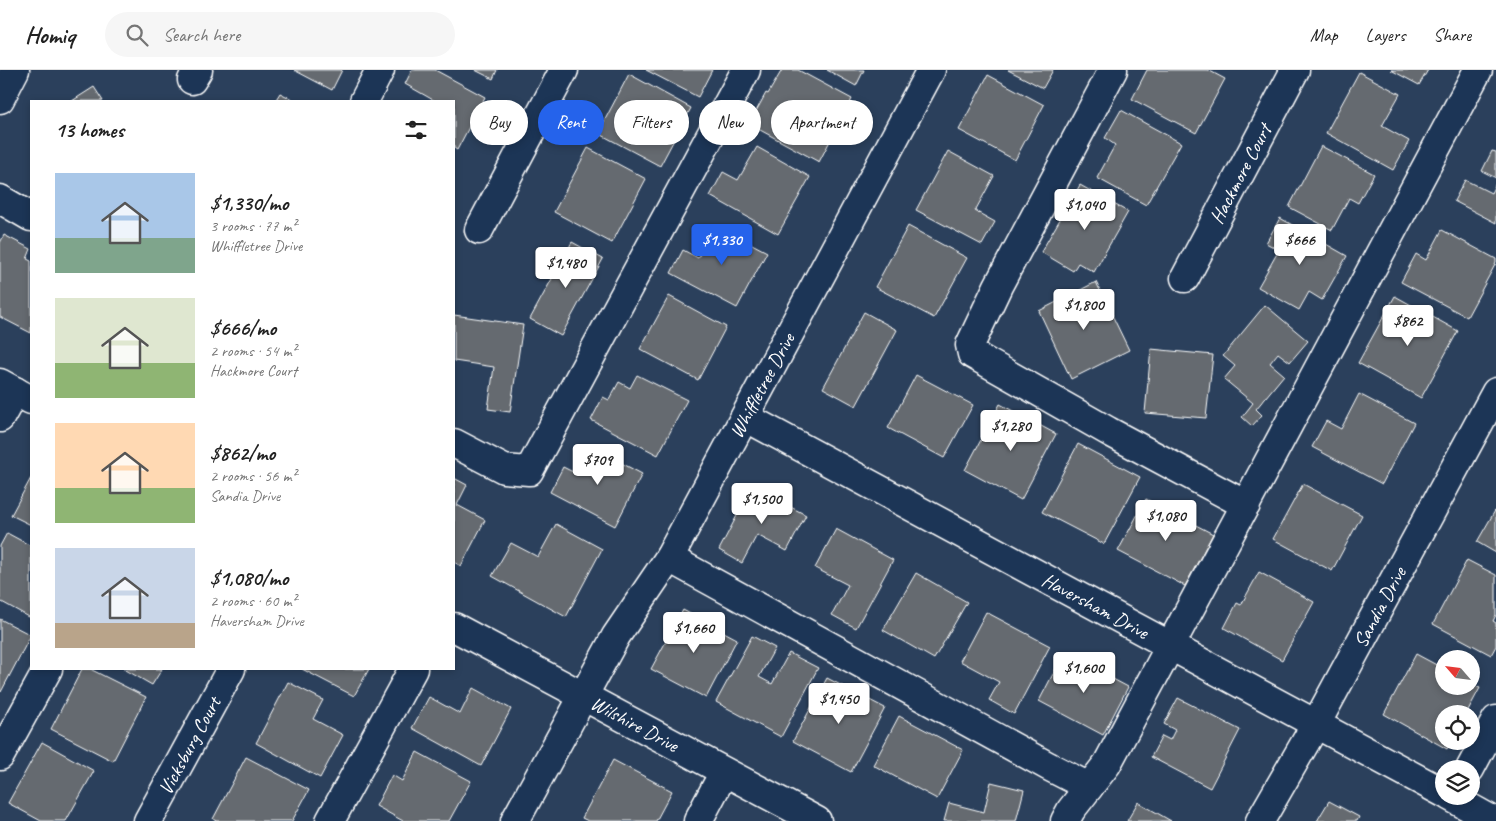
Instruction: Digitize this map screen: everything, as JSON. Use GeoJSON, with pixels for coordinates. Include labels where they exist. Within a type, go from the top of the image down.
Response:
{"type":"FeatureCollection","features":[{"type":"Feature","properties":{"kind":"street"},"geometry":{"type":"LineString","coordinates":[[0,99],[16,70]]}},
{"type":"Feature","properties":{"kind":"street"},"geometry":{"type":"LineString","coordinates":[[365,100],[380,70]]}},
{"type":"Feature","properties":{"kind":"street"},"geometry":{"type":"LineString","coordinates":[[479,230],[564,70]]}},
{"type":"Feature","properties":{"kind":"street"},"geometry":{"type":"LineString","coordinates":[[455,444],[504,469],[529,471],[746,70]]}},
{"type":"Feature","properties":{"kind":"street","name":"Whiffletree Drive"},"geometry":{"type":"LineString","coordinates":[[515,821],[616,636],[669,558],[931,70]]}},
{"type":"Feature","properties":{"kind":"street"},"geometry":{"type":"LineString","coordinates":[[1113,70],[998,286],[970,345],[972,354],[1108,431],[1246,505]]}},
{"type":"Feature","properties":{"kind":"street","name":"Hackmore Court"},"geometry":{"type":"LineString","coordinates":[[1184,278],[1295,70]]}},
{"type":"Feature","properties":{"kind":"street"},"geometry":{"type":"LineString","coordinates":[[1065,821],[1071,810],[1108,764],[1478,70]]}},
{"type":"Feature","properties":{"kind":"street"},"geometry":{"type":"LineString","coordinates":[[0,199],[30,216]]}},
{"type":"Feature","properties":{"kind":"street"},"geometry":{"type":"LineString","coordinates":[[0,418],[15,391]]}},
{"type":"Feature","properties":{"kind":"street","name":"Sandia Drive"},"geometry":{"type":"LineString","coordinates":[[1260,821],[1316,724],[1496,392]]}},
{"type":"Feature","properties":{"kind":"street","name":"Haversham Drive"},"geometry":{"type":"LineString","coordinates":[[745,417],[1435,788]]}},
{"type":"Feature","properties":{"kind":"street"},"geometry":{"type":"LineString","coordinates":[[669,558],[1040,762],[1090,787]]}},
{"type":"Feature","properties":{"kind":"street","name":"Wilshire Drive"},"geometry":{"type":"LineString","coordinates":[[455,628],[817,821]]}},
{"type":"Feature","properties":{"kind":"street"},"geometry":{"type":"LineString","coordinates":[[0,756],[47,670]]}},
{"type":"Feature","properties":{"kind":"street","name":"Vicksburg Court"},"geometry":{"type":"LineString","coordinates":[[148,821],[230,670]]}},
{"type":"Feature","properties":{"kind":"street"},"geometry":{"type":"LineString","coordinates":[[330,821],[412,670]]}},
{"type":"Feature","properties":{"kind":"street"},"geometry":{"type":"LineString","coordinates":[[1475,760],[1496,720]]}},
{"type":"Feature","properties":{"kind":"street"},"geometry":{"type":"LineString","coordinates":[[698,821],[724,772]]}},
{"type":"Feature","properties":{"kind":"street","name":"Haversham Drive"},"geometry":{"type":"LineString","coordinates":[[1466,805],[1494,821]]}},
{"type":"Feature","properties":{"kind":"building"},"geometry":{"type":"Polygon","coordinates":[[[294,70],[342,70],[332,90],[294,70]]]}},
{"type":"Feature","properties":{"kind":"building"},"geometry":{"type":"Polygon","coordinates":[[[412,70],[435,70],[485,97],[483,100],[470,100],[470,125],[457,150],[455,149],[455,100],[433,100],[405,84],[412,70]]]}},
{"type":"Feature","properties":{"kind":"building"},"geometry":{"type":"Polygon","coordinates":[[[475,70],[497,70],[493,79],[475,70]]]}},
{"type":"Feature","properties":{"kind":"building"},"geometry":{"type":"Polygon","coordinates":[[[646,70],[712,70],[698,97],[646,70]]]}},
{"type":"Feature","properties":{"kind":"building"},"geometry":{"type":"Polygon","coordinates":[[[782,70],[798,70],[852,99],[771,100],[771,136],[761,131],[761,102],[766,93],[768,94],[782,70]]]}},
{"type":"Feature","properties":{"kind":"building"},"geometry":{"type":"Polygon","coordinates":[[[827,70],[864,70],[856,86],[827,70]]]}},
{"type":"Feature","properties":{"kind":"building"},"geometry":{"type":"Polygon","coordinates":[[[1008,70],[1053,70],[1043,88],[1008,70]]]}},
{"type":"Feature","properties":{"kind":"building"},"geometry":{"type":"Polygon","coordinates":[[[1147,70],[1208,70],[1225,79],[1196,133],[1132,99],[1147,70]]]}},
{"type":"Feature","properties":{"kind":"building"},"geometry":{"type":"Polygon","coordinates":[[[1391,70],[1428,70],[1419,85],[1391,70]]]}},
{"type":"Feature","properties":{"kind":"building"},"geometry":{"type":"Polygon","coordinates":[[[1359,72],[1400,94],[1382,126],[1409,141],[1393,170],[1326,133],[1359,72]]]}},
{"type":"Feature","properties":{"kind":"building"},"geometry":{"type":"Polygon","coordinates":[[[629,74],[676,100],[615,100],[629,74]]]}},
{"type":"Feature","properties":{"kind":"building"},"geometry":{"type":"Polygon","coordinates":[[[988,75],[1044,105],[1015,160],[959,130],[988,75]]]}},
{"type":"Feature","properties":{"kind":"building"},"geometry":{"type":"Polygon","coordinates":[[[94,87],[102,100],[74,100],[94,87]]]}},
{"type":"Feature","properties":{"kind":"building"},"geometry":{"type":"Polygon","coordinates":[[[280,93],[294,100],[276,100],[280,93]]]}},
{"type":"Feature","properties":{"kind":"building"},"geometry":{"type":"Polygon","coordinates":[[[614,103],[614,142],[604,136],[604,122],[614,103]]]}},
{"type":"Feature","properties":{"kind":"building"},"geometry":{"type":"Polygon","coordinates":[[[1121,110],[1181,143],[1146,205],[1097,178],[1115,145],[1105,138],[1121,110]]]}},
{"type":"Feature","properties":{"kind":"building"},"geometry":{"type":"Polygon","coordinates":[[[621,145],[671,145],[660,166],[621,145]]]}},
{"type":"Feature","properties":{"kind":"building"},"geometry":{"type":"Polygon","coordinates":[[[788,145],[828,145],[819,162],[788,145]]]}},
{"type":"Feature","properties":{"kind":"building"},"geometry":{"type":"Polygon","coordinates":[[[1321,146],[1374,174],[1358,203],[1349,198],[1332,230],[1289,207],[1321,146]]]}},
{"type":"Feature","properties":{"kind":"building"},"geometry":{"type":"Polygon","coordinates":[[[757,147],[810,177],[778,234],[710,196],[723,172],[738,180],[757,147]]]}},
{"type":"Feature","properties":{"kind":"building"},"geometry":{"type":"Polygon","coordinates":[[[588,148],[646,179],[612,243],[554,212],[588,148]]]}},
{"type":"Feature","properties":{"kind":"building"},"geometry":{"type":"Polygon","coordinates":[[[948,151],[994,176],[975,211],[995,222],[982,245],[916,210],[948,151]]]}},
{"type":"Feature","properties":{"kind":"building"},"geometry":{"type":"Polygon","coordinates":[[[1492,151],[1496,152],[1496,178],[1482,171],[1492,151]]]}},
{"type":"Feature","properties":{"kind":"building"},"geometry":{"type":"Polygon","coordinates":[[[1465,180],[1491,193],[1496,183],[1496,223],[1454,201],[1465,180]]]}},
{"type":"Feature","properties":{"kind":"building"},"geometry":{"type":"Polygon","coordinates":[[[1080,185],[1128,212],[1094,272],[1078,263],[1073,271],[1041,252],[1080,185]]]}},
{"type":"Feature","properties":{"kind":"building"},"geometry":{"type":"Polygon","coordinates":[[[1280,218],[1347,256],[1322,300],[1309,292],[1299,310],[1258,287],[1279,250],[1266,243],[1280,218]]]}},
{"type":"Feature","properties":{"kind":"building"},"geometry":{"type":"Polygon","coordinates":[[[716,225],[767,252],[737,308],[671,273],[683,250],[698,258],[716,225]]]}},
{"type":"Feature","properties":{"kind":"building"},"geometry":{"type":"Polygon","coordinates":[[[908,226],[967,258],[934,318],[875,287],[908,226]]]}},
{"type":"Feature","properties":{"kind":"building"},"geometry":{"type":"Polygon","coordinates":[[[1442,230],[1496,259],[1496,263],[1467,317],[1401,282],[1416,254],[1426,260],[1442,230]]]}},
{"type":"Feature","properties":{"kind":"building"},"geometry":{"type":"Polygon","coordinates":[[[4,235],[30,248],[27,259],[30,260],[30,332],[0,317],[0,243],[4,235]]]}},
{"type":"Feature","properties":{"kind":"building"},"geometry":{"type":"Polygon","coordinates":[[[572,242],[603,259],[561,336],[530,319],[572,242]]]}},
{"type":"Feature","properties":{"kind":"building"},"geometry":{"type":"Polygon","coordinates":[[[1096,282],[1129,350],[1071,379],[1039,311],[1096,282]]]}},
{"type":"Feature","properties":{"kind":"building"},"geometry":{"type":"Polygon","coordinates":[[[669,296],[726,327],[698,380],[640,349],[669,296]]]}},
{"type":"Feature","properties":{"kind":"building"},"geometry":{"type":"Polygon","coordinates":[[[1395,296],[1458,331],[1421,398],[1358,363],[1395,296]]]}},
{"type":"Feature","properties":{"kind":"building"},"geometry":{"type":"Polygon","coordinates":[[[1265,305],[1308,341],[1290,362],[1278,353],[1270,363],[1284,375],[1256,409],[1262,415],[1252,426],[1242,417],[1253,403],[1224,379],[1235,366],[1223,356],[1265,305]]]}},
{"type":"Feature","properties":{"kind":"building"},"geometry":{"type":"Polygon","coordinates":[[[864,312],[897,330],[856,406],[823,388],[864,312]]]}},
{"type":"Feature","properties":{"kind":"building"},"geometry":{"type":"Polygon","coordinates":[[[455,315],[523,325],[510,412],[488,409],[494,367],[455,361],[455,315]]]}},
{"type":"Feature","properties":{"kind":"building"},"geometry":{"type":"Polygon","coordinates":[[[1151,349],[1213,355],[1206,418],[1145,413],[1151,349]]]}},
{"type":"Feature","properties":{"kind":"building"},"geometry":{"type":"Polygon","coordinates":[[[637,375],[687,400],[658,455],[591,420],[603,397],[609,400],[619,382],[630,388],[637,375]]]}},
{"type":"Feature","properties":{"kind":"building"},"geometry":{"type":"Polygon","coordinates":[[[916,375],[973,405],[944,458],[888,428],[916,375]]]}},
{"type":"Feature","properties":{"kind":"building"},"geometry":{"type":"Polygon","coordinates":[[[1359,394],[1414,423],[1382,484],[1312,447],[1326,421],[1341,429],[1359,394]]]}},
{"type":"Feature","properties":{"kind":"building"},"geometry":{"type":"Polygon","coordinates":[[[1000,404],[1056,434],[1021,500],[965,470],[1000,404]]]}},
{"type":"Feature","properties":{"kind":"building"},"geometry":{"type":"Polygon","coordinates":[[[1078,444],[1140,477],[1104,544],[1042,512],[1078,444]]]}},
{"type":"Feature","properties":{"kind":"building"},"geometry":{"type":"Polygon","coordinates":[[[589,446],[642,474],[615,526],[550,492],[563,467],[575,473],[589,446]]]}},
{"type":"Feature","properties":{"kind":"building"},"geometry":{"type":"Polygon","coordinates":[[[455,479],[467,485],[457,505],[485,520],[461,566],[455,563],[455,479]]]}},
{"type":"Feature","properties":{"kind":"building"},"geometry":{"type":"Polygon","coordinates":[[[30,480],[30,524],[11,515],[30,480]]]}},
{"type":"Feature","properties":{"kind":"building"},"geometry":{"type":"Polygon","coordinates":[[[1303,484],[1362,515],[1332,571],[1273,539],[1303,484]]]}},
{"type":"Feature","properties":{"kind":"building"},"geometry":{"type":"Polygon","coordinates":[[[752,487],[806,515],[787,551],[757,535],[742,563],[719,550],[752,487]]]}},
{"type":"Feature","properties":{"kind":"building"},"geometry":{"type":"Polygon","coordinates":[[[1146,499],[1213,534],[1185,586],[1118,551],[1146,499]]]}},
{"type":"Feature","properties":{"kind":"building"},"geometry":{"type":"Polygon","coordinates":[[[1496,509],[1496,553],[1477,542],[1496,509]]]}},
{"type":"Feature","properties":{"kind":"building"},"geometry":{"type":"Polygon","coordinates":[[[556,524],[602,549],[566,617],[492,576],[511,543],[538,557],[556,524]]]}},
{"type":"Feature","properties":{"kind":"building"},"geometry":{"type":"Polygon","coordinates":[[[836,529],[893,560],[856,628],[832,615],[848,585],[815,568],[836,529]]]}},
{"type":"Feature","properties":{"kind":"building"},"geometry":{"type":"Polygon","coordinates":[[[7,533],[30,545],[30,617],[0,601],[0,546],[7,533]]]}},
{"type":"Feature","properties":{"kind":"building"},"geometry":{"type":"Polygon","coordinates":[[[1467,560],[1496,575],[1496,615],[1493,621],[1496,623],[1496,646],[1491,655],[1433,624],[1467,560]]]}},
{"type":"Feature","properties":{"kind":"building"},"geometry":{"type":"Polygon","coordinates":[[[1259,572],[1314,602],[1282,660],[1224,628],[1237,603],[1241,605],[1259,572]]]}},
{"type":"Feature","properties":{"kind":"building"},"geometry":{"type":"Polygon","coordinates":[[[916,573],[967,602],[934,659],[883,630],[916,573]]]}},
{"type":"Feature","properties":{"kind":"building"},"geometry":{"type":"Polygon","coordinates":[[[683,610],[737,639],[706,698],[651,669],[683,610]]]}},
{"type":"Feature","properties":{"kind":"building"},"geometry":{"type":"Polygon","coordinates":[[[986,612],[1050,646],[1014,714],[989,700],[999,682],[960,661],[986,612]]]}},
{"type":"Feature","properties":{"kind":"building"},"geometry":{"type":"Polygon","coordinates":[[[0,619],[30,634],[30,637],[0,691],[0,619]]]}},
{"type":"Feature","properties":{"kind":"building"},"geometry":{"type":"Polygon","coordinates":[[[752,636],[775,648],[759,677],[772,684],[789,653],[818,668],[781,737],[716,702],[752,636]]]}},
{"type":"Feature","properties":{"kind":"building"},"geometry":{"type":"Polygon","coordinates":[[[1064,653],[1128,687],[1103,735],[1039,701],[1064,653]]]}},
{"type":"Feature","properties":{"kind":"building"},"geometry":{"type":"Polygon","coordinates":[[[1416,654],[1435,664],[1435,695],[1476,695],[1471,705],[1435,705],[1435,742],[1384,714],[1416,654]]]}},
{"type":"Feature","properties":{"kind":"building"},"geometry":{"type":"Polygon","coordinates":[[[81,670],[92,670],[146,697],[113,761],[51,729],[81,670]]]}},
{"type":"Feature","properties":{"kind":"building"},"geometry":{"type":"Polygon","coordinates":[[[126,670],[161,670],[152,685],[126,670]]]}},
{"type":"Feature","properties":{"kind":"building"},"geometry":{"type":"Polygon","coordinates":[[[304,670],[368,670],[354,696],[304,670]]]}},
{"type":"Feature","properties":{"kind":"building"},"geometry":{"type":"Polygon","coordinates":[[[827,678],[885,708],[851,772],[793,741],[827,678]]]}},
{"type":"Feature","properties":{"kind":"building"},"geometry":{"type":"Polygon","coordinates":[[[288,682],[323,700],[313,719],[343,735],[320,778],[256,743],[288,682]]]}},
{"type":"Feature","properties":{"kind":"building"},"geometry":{"type":"Polygon","coordinates":[[[473,688],[511,709],[481,766],[412,728],[429,697],[460,714],[473,688]]]}},
{"type":"Feature","properties":{"kind":"building"},"geometry":{"type":"Polygon","coordinates":[[[1178,698],[1240,730],[1210,788],[1151,757],[1162,736],[1170,740],[1175,730],[1164,724],[1178,698]]]}},
{"type":"Feature","properties":{"kind":"building"},"geometry":{"type":"Polygon","coordinates":[[[899,716],[963,750],[937,799],[873,765],[899,716]]]}},
{"type":"Feature","properties":{"kind":"building"},"geometry":{"type":"Polygon","coordinates":[[[42,742],[94,771],[66,821],[41,821],[8,803],[42,742]]]}},
{"type":"Feature","properties":{"kind":"building"},"geometry":{"type":"Polygon","coordinates":[[[417,752],[471,781],[449,821],[403,821],[376,806],[392,775],[402,781],[417,752]]]}},
{"type":"Feature","properties":{"kind":"building"},"geometry":{"type":"Polygon","coordinates":[[[246,757],[309,790],[292,821],[216,821],[213,819],[246,757]]]}},
{"type":"Feature","properties":{"kind":"building"},"geometry":{"type":"Polygon","coordinates":[[[613,760],[672,791],[656,821],[588,821],[582,818],[613,760]]]}},
{"type":"Feature","properties":{"kind":"building"},"geometry":{"type":"Polygon","coordinates":[[[991,782],[1024,790],[1016,821],[944,821],[949,803],[984,812],[991,782]]]}},
{"type":"Feature","properties":{"kind":"building"},"geometry":{"type":"Polygon","coordinates":[[[1329,801],[1359,817],[1357,821],[1317,821],[1329,801]]]}},
{"type":"Feature","properties":{"kind":"building"},"geometry":{"type":"Polygon","coordinates":[[[1138,802],[1171,821],[1127,821],[1138,802]]]}}]}
